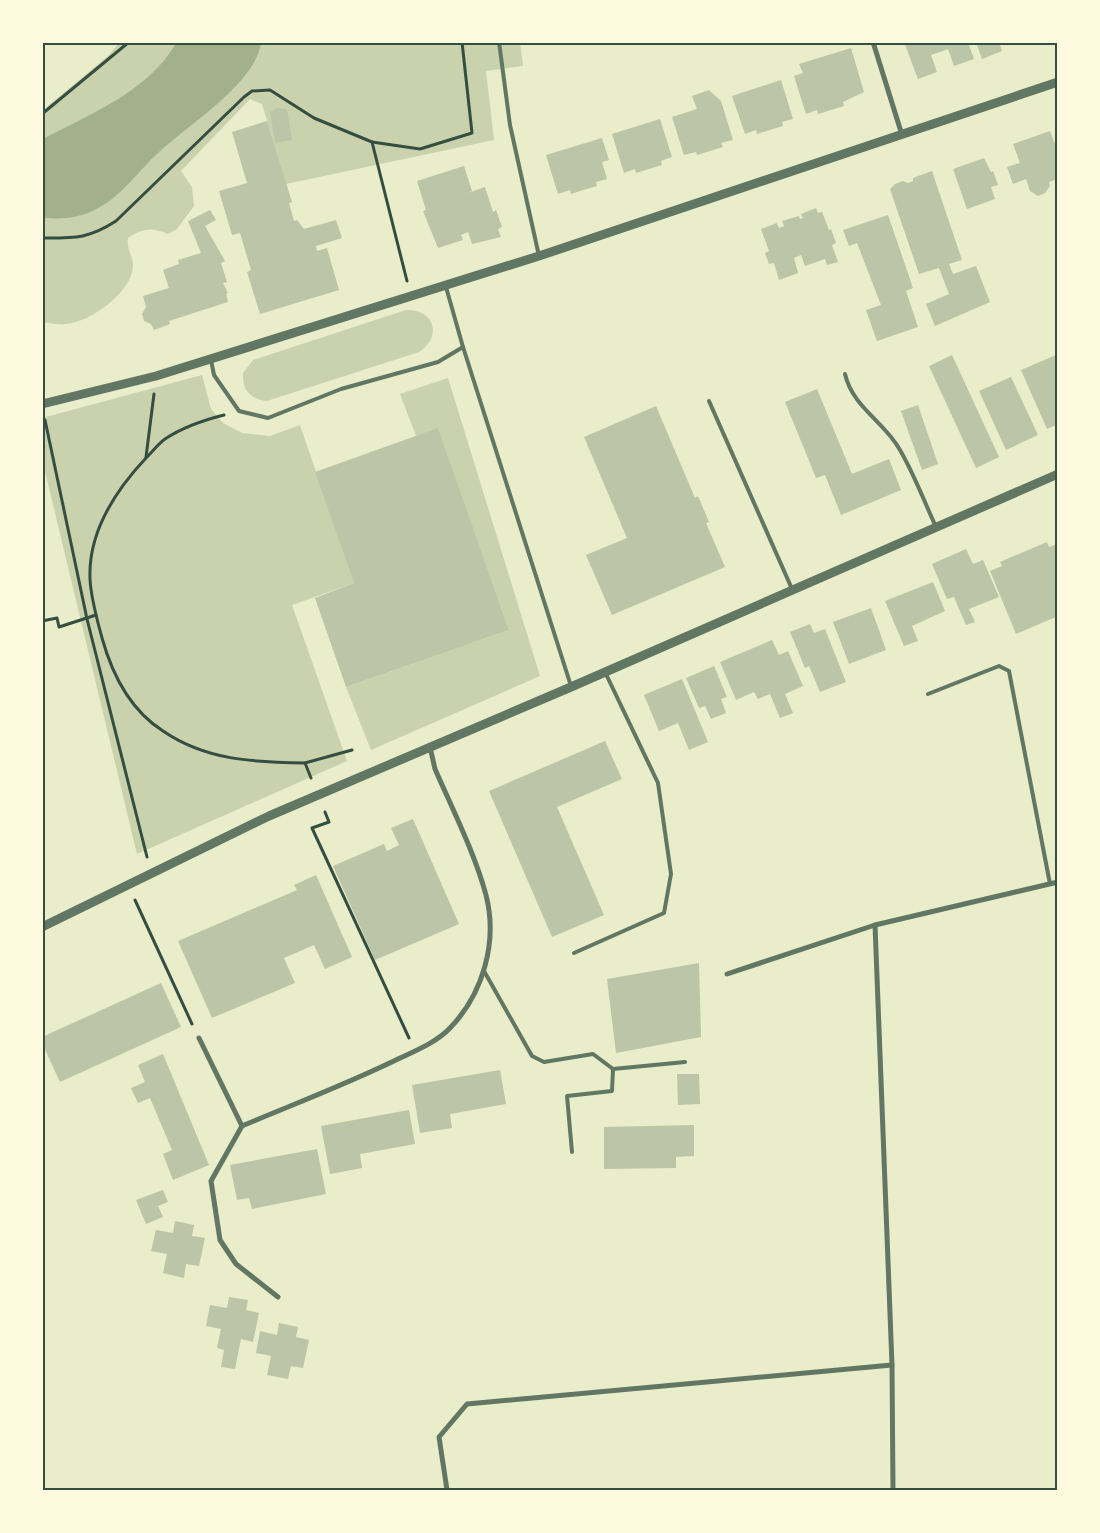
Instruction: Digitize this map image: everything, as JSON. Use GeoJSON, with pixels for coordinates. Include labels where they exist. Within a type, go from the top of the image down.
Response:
{"type":"FeatureCollection","features":[{"type":"Feature","properties":{"kind":"street"},"geometry":{"type":"LineString","coordinates":[[873,42],[902,135]]}},
{"type":"Feature","properties":{"kind":"street"},"geometry":{"type":"LineString","coordinates":[[42,404],[156,376],[411,294],[539,256],[1058,82]]}},
{"type":"Feature","properties":{"kind":"street"},"geometry":{"type":"LineString","coordinates":[[42,928],[270,816],[571,687],[1058,474]]}},
{"type":"Feature","properties":{"kind":"street"},"geometry":{"type":"LineString","coordinates":[[278,1297],[236,1264],[220,1240],[212,1181],[242,1126],[369,1074],[414,1051],[449,1030],[471,1002],[484,971],[490,942],[486,896],[436,769],[430,746]]}},
{"type":"Feature","properties":{"kind":"street"},"geometry":{"type":"LineString","coordinates":[[726,974],[875,925],[1058,882]]}},
{"type":"Feature","properties":{"kind":"street"},"geometry":{"type":"LineString","coordinates":[[875,925],[892,1365],[893,1490]]}},
{"type":"Feature","properties":{"kind":"street"},"geometry":{"type":"LineString","coordinates":[[199,1038],[242,1126]]}},
{"type":"Feature","properties":{"kind":"street"},"geometry":{"type":"LineString","coordinates":[[448,1490],[440,1437],[467,1404],[892,1365]]}},
{"type":"Feature","properties":{"kind":"lane"},"geometry":{"type":"LineString","coordinates":[[499,42],[510,125],[539,256]]}},
{"type":"Feature","properties":{"kind":"lane"},"geometry":{"type":"LineString","coordinates":[[446,284],[463,347],[571,687]]}},
{"type":"Feature","properties":{"kind":"lane"},"geometry":{"type":"LineString","coordinates":[[210,359],[214,375],[239,411],[268,418],[341,389],[438,362],[463,347]]}},
{"type":"Feature","properties":{"kind":"lane"},"geometry":{"type":"LineString","coordinates":[[845,374],[848,386],[860,406],[888,433],[900,450],[936,527]]}},
{"type":"Feature","properties":{"kind":"lane"},"geometry":{"type":"LineString","coordinates":[[709,401],[792,590]]}},
{"type":"Feature","properties":{"kind":"lane"},"geometry":{"type":"LineString","coordinates":[[928,694],[999,666],[1009,671],[1050,884]]}},
{"type":"Feature","properties":{"kind":"lane"},"geometry":{"type":"LineString","coordinates":[[574,954],[664,913],[672,874],[658,783],[605,672]]}},
{"type":"Feature","properties":{"kind":"lane"},"geometry":{"type":"LineString","coordinates":[[484,971],[532,1056],[544,1062],[593,1054],[613,1069],[686,1062]]}},
{"type":"Feature","properties":{"kind":"lane"},"geometry":{"type":"LineString","coordinates":[[572,1152],[567,1096],[612,1091],[613,1069]]}},
{"type":"Feature","properties":{"kind":"path"},"geometry":{"type":"LineString","coordinates":[[42,114],[129,42]]}},
{"type":"Feature","properties":{"kind":"path"},"geometry":{"type":"LineString","coordinates":[[42,238],[80,238],[99,231],[116,221],[252,91],[270,90],[314,118],[372,142],[420,149],[472,133],[462,42]]}},
{"type":"Feature","properties":{"kind":"path"},"geometry":{"type":"LineString","coordinates":[[372,142],[411,294]]}},
{"type":"Feature","properties":{"kind":"path"},"geometry":{"type":"LineString","coordinates":[[146,458],[156,376]]}},
{"type":"Feature","properties":{"kind":"path"},"geometry":{"type":"LineString","coordinates":[[239,411],[190,426],[164,440],[146,458],[106,509],[94,546],[90,578],[96,615],[109,663],[130,702],[162,731],[206,752],[242,761],[305,763],[321,761],[352,750]]}},
{"type":"Feature","properties":{"kind":"path"},"geometry":{"type":"LineString","coordinates":[[44,419],[87,618],[152,875]]}},
{"type":"Feature","properties":{"kind":"path"},"geometry":{"type":"LineString","coordinates":[[42,621],[57,618],[59,627],[96,615]]}},
{"type":"Feature","properties":{"kind":"path"},"geometry":{"type":"LineString","coordinates":[[305,763],[329,822],[312,828],[414,1051]]}},
{"type":"Feature","properties":{"kind":"path"},"geometry":{"type":"LineString","coordinates":[[128,885],[199,1038]]}},
{"type":"Feature","properties":{"kind":"shaded area"},"geometry":{"type":"Polygon","coordinates":[[[119,43],[520,43],[523,66],[486,71],[494,140],[286,184],[262,104],[250,99],[181,171],[192,187],[194,206],[177,229],[168,234],[157,230],[143,230],[128,238],[133,267],[131,277],[117,296],[97,312],[76,322],[60,324],[43,322],[43,110],[108,56],[119,43]]]}},
{"type":"Feature","properties":{"kind":"shaded area"},"geometry":{"type":"Polygon","coordinates":[[[176,43],[261,43],[254,62],[238,84],[216,105],[159,152],[115,197],[84,214],[64,218],[43,218],[43,139],[117,100],[134,88],[164,60],[176,43]]]}},
{"type":"Feature","properties":{"kind":"shaded area"},"geometry":{"type":"Polygon","coordinates":[[[406,310],[423,314],[432,325],[431,339],[419,352],[267,401],[256,398],[248,393],[244,384],[243,373],[253,360],[406,310]]]}},
{"type":"Feature","properties":{"kind":"shaded area"},"geometry":{"type":"Polygon","coordinates":[[[202,375],[211,409],[223,423],[242,433],[270,436],[300,425],[354,583],[292,605],[347,761],[137,854],[43,463],[42,418],[202,375]]]}},
{"type":"Feature","properties":{"kind":"shaded area"},"geometry":{"type":"Polygon","coordinates":[[[448,378],[540,676],[371,750],[346,687],[509,630],[438,429],[416,436],[400,394],[448,378]]]}},
{"type":"Feature","properties":{"kind":"building"},"geometry":{"type":"Polygon","coordinates":[[[904,42],[968,42],[974,59],[954,66],[948,49],[931,55],[937,72],[918,79],[904,42]]]}},
{"type":"Feature","properties":{"kind":"building"},"geometry":{"type":"Polygon","coordinates":[[[976,42],[999,42],[1002,51],[982,59],[976,42]]]}},
{"type":"Feature","properties":{"kind":"building"},"geometry":{"type":"Polygon","coordinates":[[[851,48],[864,92],[843,102],[844,106],[818,114],[817,110],[806,114],[794,76],[803,73],[799,64],[851,48]]]}},
{"type":"Feature","properties":{"kind":"building"},"geometry":{"type":"Polygon","coordinates":[[[781,80],[793,119],[782,122],[783,126],[757,134],[756,130],[745,134],[732,96],[781,80]]]}},
{"type":"Feature","properties":{"kind":"building"},"geometry":{"type":"Polygon","coordinates":[[[709,90],[721,101],[733,140],[721,143],[723,147],[697,155],[696,152],[684,155],[672,117],[697,109],[692,96],[709,90]]]}},
{"type":"Feature","properties":{"kind":"building"},"geometry":{"type":"Polygon","coordinates":[[[277,108],[287,109],[292,140],[275,143],[270,112],[277,108]]]}},
{"type":"Feature","properties":{"kind":"building"},"geometry":{"type":"Polygon","coordinates":[[[660,119],[672,157],[661,161],[662,165],[636,173],[635,169],[624,173],[612,134],[660,119]]]}},
{"type":"Feature","properties":{"kind":"building"},"geometry":{"type":"Polygon","coordinates":[[[267,121],[292,202],[289,203],[294,221],[297,220],[304,229],[336,220],[342,238],[316,246],[317,251],[327,248],[339,290],[260,314],[247,272],[251,270],[240,233],[232,235],[219,191],[247,183],[232,132],[267,121]]]}},
{"type":"Feature","properties":{"kind":"building"},"geometry":{"type":"Polygon","coordinates":[[[1050,131],[1058,152],[1058,179],[1049,182],[1050,186],[1045,193],[1038,196],[1030,191],[1026,179],[1013,184],[1007,167],[1020,163],[1013,144],[1050,131]]]}},
{"type":"Feature","properties":{"kind":"building"},"geometry":{"type":"Polygon","coordinates":[[[602,138],[609,160],[602,162],[607,179],[596,182],[597,186],[571,194],[570,190],[558,194],[546,155],[602,138]]]}},
{"type":"Feature","properties":{"kind":"building"},"geometry":{"type":"Polygon","coordinates":[[[984,158],[991,172],[993,171],[998,185],[991,187],[995,199],[967,209],[953,169],[984,158]]]}},
{"type":"Feature","properties":{"kind":"building"},"geometry":{"type":"Polygon","coordinates":[[[464,166],[472,191],[468,193],[485,187],[493,212],[496,210],[502,227],[498,229],[501,237],[472,244],[468,232],[461,235],[463,240],[438,248],[423,211],[426,210],[417,181],[464,166]]]}},
{"type":"Feature","properties":{"kind":"building"},"geometry":{"type":"Polygon","coordinates":[[[932,171],[962,260],[949,264],[953,274],[976,266],[990,302],[935,326],[926,304],[949,294],[939,268],[919,274],[890,189],[895,184],[903,181],[908,183],[913,181],[913,178],[932,171]]]}},
{"type":"Feature","properties":{"kind":"building"},"geometry":{"type":"Polygon","coordinates":[[[816,208],[818,213],[822,212],[829,230],[831,229],[836,243],[832,245],[838,262],[827,265],[825,259],[805,266],[801,255],[794,258],[798,273],[779,280],[774,263],[769,264],[765,253],[769,251],[761,229],[777,223],[779,228],[784,226],[782,221],[799,216],[800,219],[803,218],[801,214],[816,208]]]}},
{"type":"Feature","properties":{"kind":"building"},"geometry":{"type":"Polygon","coordinates":[[[210,210],[216,220],[205,226],[225,261],[221,263],[227,282],[223,283],[228,293],[226,294],[228,302],[169,321],[170,324],[154,330],[151,324],[144,321],[142,314],[146,307],[143,296],[169,288],[163,270],[179,264],[178,260],[201,253],[188,221],[210,210]]]}},
{"type":"Feature","properties":{"kind":"building"},"geometry":{"type":"Polygon","coordinates":[[[888,215],[913,288],[906,291],[918,327],[877,341],[866,310],[881,305],[857,243],[849,246],[843,230],[888,215]]]}},
{"type":"Feature","properties":{"kind":"building"},"geometry":{"type":"Polygon","coordinates":[[[952,355],[999,457],[976,468],[929,366],[952,355]]]}},
{"type":"Feature","properties":{"kind":"building"},"geometry":{"type":"Polygon","coordinates":[[[1056,355],[1058,424],[1047,429],[1021,370],[1056,355]]]}},
{"type":"Feature","properties":{"kind":"building"},"geometry":{"type":"Polygon","coordinates":[[[1011,377],[1038,435],[1006,450],[979,391],[1011,377]]]}},
{"type":"Feature","properties":{"kind":"building"},"geometry":{"type":"Polygon","coordinates":[[[817,389],[852,474],[889,459],[901,490],[841,515],[825,475],[816,478],[785,402],[817,389]]]}},
{"type":"Feature","properties":{"kind":"building"},"geometry":{"type":"Polygon","coordinates":[[[918,405],[938,464],[922,470],[901,411],[918,405]]]}},
{"type":"Feature","properties":{"kind":"building"},"geometry":{"type":"Polygon","coordinates":[[[656,406],[695,498],[698,496],[709,522],[706,523],[725,567],[612,615],[586,555],[627,538],[584,437],[656,406]]]}},
{"type":"Feature","properties":{"kind":"building"},"geometry":{"type":"Polygon","coordinates":[[[438,428],[509,630],[346,687],[315,598],[354,583],[315,472],[438,428]]]}},
{"type":"Feature","properties":{"kind":"building"},"geometry":{"type":"Polygon","coordinates":[[[1058,538],[1058,616],[1016,634],[990,571],[1002,566],[1000,562],[1047,542],[1049,547],[1057,544],[1055,539],[1058,538]]]}},
{"type":"Feature","properties":{"kind":"building"},"geometry":{"type":"Polygon","coordinates":[[[966,549],[973,564],[983,560],[999,597],[969,609],[975,622],[966,625],[954,597],[947,599],[932,564],[966,549]]]}},
{"type":"Feature","properties":{"kind":"building"},"geometry":{"type":"Polygon","coordinates":[[[933,582],[945,611],[912,626],[918,641],[904,646],[885,601],[933,582]]]}},
{"type":"Feature","properties":{"kind":"building"},"geometry":{"type":"Polygon","coordinates":[[[871,608],[886,650],[849,664],[833,622],[871,608]]]}},
{"type":"Feature","properties":{"kind":"building"},"geometry":{"type":"Polygon","coordinates":[[[810,624],[814,633],[825,629],[846,682],[820,692],[809,666],[805,668],[790,632],[810,624]]]}},
{"type":"Feature","properties":{"kind":"building"},"geometry":{"type":"Polygon","coordinates":[[[772,640],[779,655],[788,651],[803,686],[785,694],[793,713],[780,718],[770,694],[758,699],[754,692],[736,700],[720,662],[772,640]]]}},
{"type":"Feature","properties":{"kind":"building"},"geometry":{"type":"Polygon","coordinates":[[[714,666],[727,697],[721,699],[726,713],[711,719],[705,706],[699,708],[686,678],[714,666]]]}},
{"type":"Feature","properties":{"kind":"building"},"geometry":{"type":"Polygon","coordinates":[[[682,679],[708,742],[689,750],[678,723],[659,731],[644,695],[682,679]]]}},
{"type":"Feature","properties":{"kind":"building"},"geometry":{"type":"Polygon","coordinates":[[[605,741],[622,779],[557,807],[604,915],[552,937],[489,791],[605,741]]]}},
{"type":"Feature","properties":{"kind":"building"},"geometry":{"type":"Polygon","coordinates":[[[413,819],[459,924],[375,960],[333,866],[384,844],[387,851],[399,845],[391,828],[413,819]]]}},
{"type":"Feature","properties":{"kind":"building"},"geometry":{"type":"Polygon","coordinates":[[[316,875],[352,957],[325,969],[314,945],[284,958],[295,983],[212,1018],[178,941],[297,890],[294,885],[316,875]]]}},
{"type":"Feature","properties":{"kind":"building"},"geometry":{"type":"Polygon","coordinates":[[[699,963],[701,1037],[616,1053],[607,979],[699,963]]]}},
{"type":"Feature","properties":{"kind":"building"},"geometry":{"type":"Polygon","coordinates":[[[161,983],[181,1027],[60,1082],[42,1043],[42,1037],[161,983]]]}},
{"type":"Feature","properties":{"kind":"building"},"geometry":{"type":"Polygon","coordinates":[[[163,1054],[209,1165],[173,1180],[163,1154],[172,1150],[150,1098],[138,1103],[131,1088],[145,1082],[138,1065],[163,1054]]]}},
{"type":"Feature","properties":{"kind":"building"},"geometry":{"type":"Polygon","coordinates":[[[500,1070],[506,1104],[450,1114],[452,1128],[420,1133],[412,1085],[500,1070]]]}},
{"type":"Feature","properties":{"kind":"building"},"geometry":{"type":"Polygon","coordinates":[[[677,1074],[699,1074],[700,1104],[678,1105],[677,1074]]]}},
{"type":"Feature","properties":{"kind":"building"},"geometry":{"type":"Polygon","coordinates":[[[409,1110],[415,1144],[360,1154],[362,1168],[330,1174],[321,1126],[409,1110]]]}},
{"type":"Feature","properties":{"kind":"building"},"geometry":{"type":"Polygon","coordinates":[[[694,1125],[694,1156],[676,1157],[676,1168],[604,1169],[604,1127],[694,1125]]]}},
{"type":"Feature","properties":{"kind":"building"},"geometry":{"type":"Polygon","coordinates":[[[317,1149],[326,1194],[252,1209],[249,1198],[237,1200],[230,1165],[317,1149]]]}},
{"type":"Feature","properties":{"kind":"building"},"geometry":{"type":"Polygon","coordinates":[[[163,1190],[168,1202],[158,1206],[163,1217],[146,1224],[136,1200],[163,1190]]]}},
{"type":"Feature","properties":{"kind":"building"},"geometry":{"type":"Polygon","coordinates":[[[175,1221],[194,1225],[192,1236],[205,1238],[199,1266],[186,1264],[184,1278],[163,1273],[167,1254],[151,1251],[156,1230],[173,1233],[175,1221]]]}},
{"type":"Feature","properties":{"kind":"building"},"geometry":{"type":"Polygon","coordinates":[[[229,1297],[248,1300],[246,1310],[259,1313],[253,1342],[241,1339],[235,1369],[221,1367],[224,1350],[217,1348],[221,1329],[206,1326],[210,1305],[227,1308],[229,1297]]]}},
{"type":"Feature","properties":{"kind":"building"},"geometry":{"type":"Polygon","coordinates":[[[279,1323],[298,1327],[296,1337],[309,1340],[303,1368],[291,1366],[288,1379],[267,1375],[271,1356],[256,1353],[260,1331],[277,1335],[279,1323]]]}}]}
